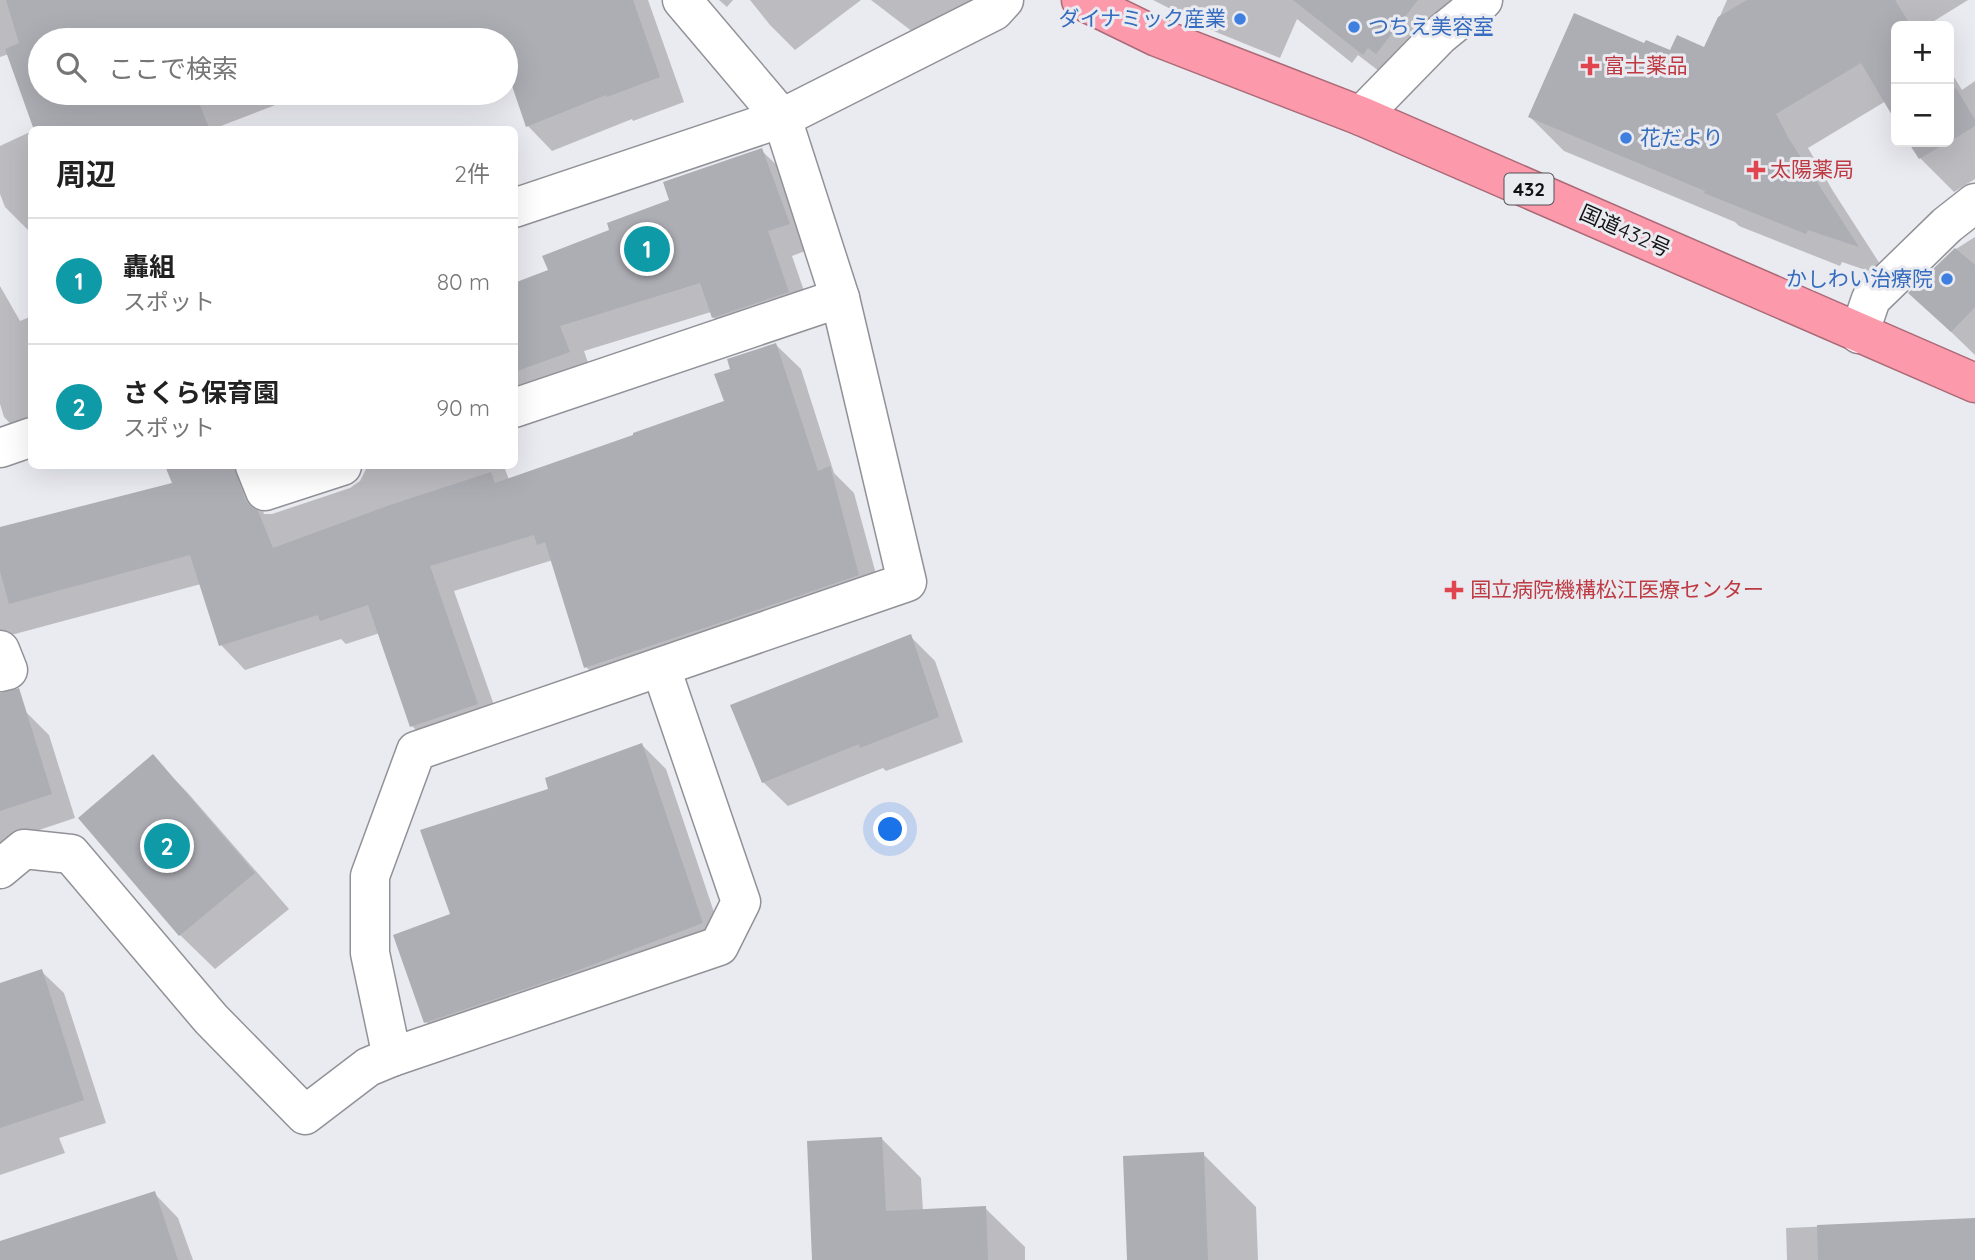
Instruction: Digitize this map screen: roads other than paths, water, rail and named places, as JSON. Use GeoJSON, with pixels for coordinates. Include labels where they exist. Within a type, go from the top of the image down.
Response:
{"type":"FeatureCollection","features":[{"type":"Feature","properties":{"kind":"highway","name":"国道432号"},"geometry":{"type":"LineString","coordinates":[[1081,0],[1157,37],[1361,116],[1975,383]]}},
{"type":"Feature","properties":{"kind":"street"},"geometry":{"type":"LineString","coordinates":[[392,1057],[370,953],[370,876],[416,751],[907,582],[840,299],[782,118],[682,0]]}},
{"type":"Feature","properties":{"kind":"street"},"geometry":{"type":"LineString","coordinates":[[518,207],[782,118],[994,11],[1004,0]]}},
{"type":"Feature","properties":{"kind":"street"},"geometry":{"type":"LineString","coordinates":[[1361,116],[1440,35],[1483,0]]}},
{"type":"Feature","properties":{"kind":"street"},"geometry":{"type":"LineString","coordinates":[[1859,334],[1871,299],[1947,225],[1975,203]]}},
{"type":"Feature","properties":{"kind":"street"},"geometry":{"type":"LineString","coordinates":[[518,407],[840,299]]}},
{"type":"Feature","properties":{"kind":"street"},"geometry":{"type":"LineString","coordinates":[[0,448],[28,438]]}},
{"type":"Feature","properties":{"kind":"street"},"geometry":{"type":"LineString","coordinates":[[256,469],[265,491],[333,469]]}},
{"type":"Feature","properties":{"kind":"street"},"geometry":{"type":"LineString","coordinates":[[0,650],[8,670],[0,672]]}},
{"type":"Feature","properties":{"kind":"street"},"geometry":{"type":"LineString","coordinates":[[0,869],[24,849],[71,854],[211,1019],[305,1115],[368,1067],[392,1057],[719,946],[741,902],[661,668]]}},
{"type":"Feature","properties":{"kind":"place","name":"ダイナミック産業"},"geometry":{"type":"Point","coordinates":[1240,19]}},
{"type":"Feature","properties":{"kind":"place","name":"つちえ美容室"},"geometry":{"type":"Point","coordinates":[1354,27]}},
{"type":"Feature","properties":{"kind":"place","name":"富士薬品"},"geometry":{"type":"Point","coordinates":[1590,66]}},
{"type":"Feature","properties":{"kind":"place","name":"花だより"},"geometry":{"type":"Point","coordinates":[1626,138]}},
{"type":"Feature","properties":{"kind":"place","name":"太陽薬局"},"geometry":{"type":"Point","coordinates":[1756,170]}},
{"type":"Feature","properties":{"kind":"place","name":"轟組"},"geometry":{"type":"Point","coordinates":[647,249]}},
{"type":"Feature","properties":{"kind":"place","name":"かしわい治療院"},"geometry":{"type":"Point","coordinates":[1947,279]}},
{"type":"Feature","properties":{"kind":"place","name":"国立病院機構松江医療センター"},"geometry":{"type":"Point","coordinates":[1454,590]}},
{"type":"Feature","properties":{"kind":"place","name":"さくら保育園"},"geometry":{"type":"Point","coordinates":[167,846]}}]}
